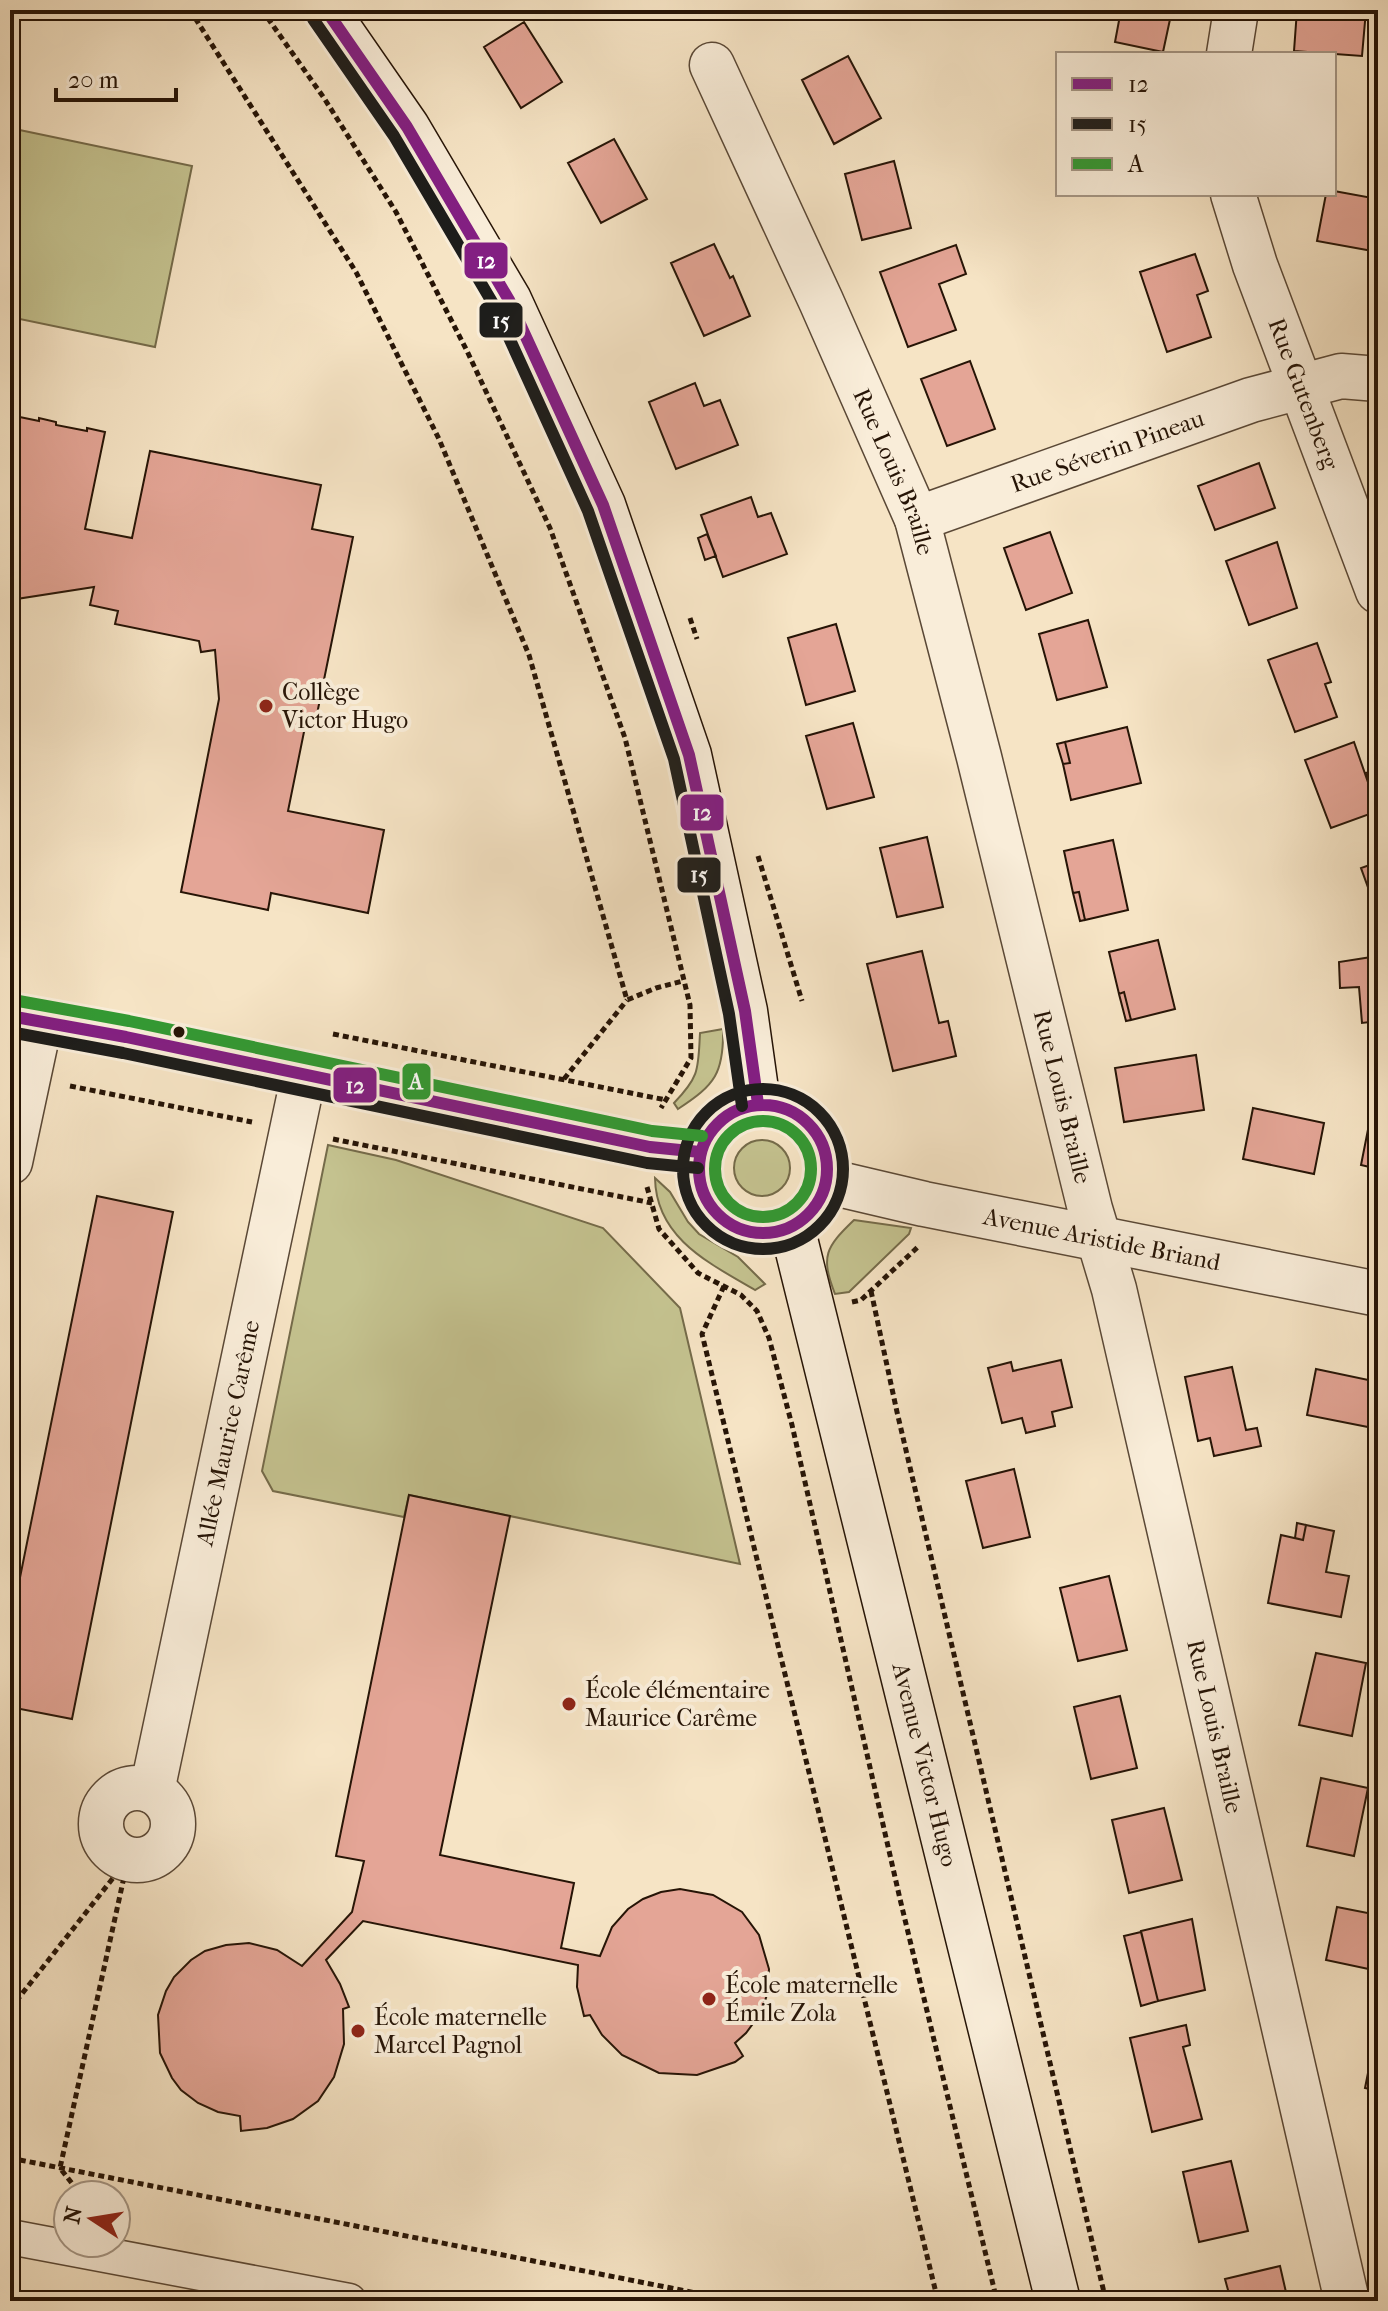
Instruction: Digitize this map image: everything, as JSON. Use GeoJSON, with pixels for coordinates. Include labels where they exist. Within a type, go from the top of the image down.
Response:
{"type":"FeatureCollection","features":[{"type":"Feature","properties":{"kind":"street"},"geometry":{"type":"LineString","coordinates":[[326,10],[407,127],[509,300],[603,505],[689,755],[745,1011],[758,1104]]}},
{"type":"Feature","properties":{"kind":"street"},"geometry":{"type":"LineString","coordinates":[[1229,52],[1236,10]]}},
{"type":"Feature","properties":{"kind":"street","name":"Rue Louis Braille"},"geometry":{"type":"LineString","coordinates":[[712,65],[917,519],[1098,1237],[1114,1289],[1347,2301]]}},
{"type":"Feature","properties":{"kind":"street","name":"Rue Gutenberg"},"geometry":{"type":"LineString","coordinates":[[1234,196],[1255,265],[1378,591]]}},
{"type":"Feature","properties":{"kind":"street","name":"Rue Séverin Pineau"},"geometry":{"type":"LineString","coordinates":[[917,519],[1251,400],[1341,376],[1378,379]]}},
{"type":"Feature","properties":{"kind":"street"},"geometry":{"type":"LineString","coordinates":[[10,1162],[25,1019],[650,1147],[700,1152]]}},
{"type":"Feature","properties":{"kind":"street","name":"Allée Maurice Carême"},"geometry":{"type":"LineString","coordinates":[[128,1859],[117,1854],[104,1838],[101,1823],[104,1810],[116,1795],[140,1788],[152,1791],[304,1074]]}},
{"type":"Feature","properties":{"kind":"street"},"geometry":{"type":"LineString","coordinates":[[758,1104],[777,1106],[796,1113],[811,1126],[822,1142],[827,1162],[826,1181],[820,1200],[808,1216],[792,1227],[772,1234],[750,1233],[731,1226],[714,1212],[703,1194],[698,1173],[700,1152],[716,1125],[742,1108],[758,1104]]}},
{"type":"Feature","properties":{"kind":"street","name":"Avenue Aristide Briand"},"geometry":{"type":"LineString","coordinates":[[826,1181],[924,1204],[1378,1294]]}},
{"type":"Feature","properties":{"kind":"street","name":"Avenue Victor Hugo"},"geometry":{"type":"LineString","coordinates":[[792,1227],[1058,2301]]}},
{"type":"Feature","properties":{"kind":"street"},"geometry":{"type":"LineString","coordinates":[[10,2237],[349,2301]]}},
{"type":"Feature","properties":{"kind":"path"},"geometry":{"type":"LineString","coordinates":[[190,10],[356,272],[439,439],[529,655],[627,1000]]}},
{"type":"Feature","properties":{"kind":"path"},"geometry":{"type":"LineString","coordinates":[[564,1079],[627,1000],[683,981]]}},
{"type":"Feature","properties":{"kind":"path"},"geometry":{"type":"LineString","coordinates":[[841,1304],[861,1300],[920,1244],[924,1204]]}},
{"type":"Feature","properties":{"kind":"path"},"geometry":{"type":"LineString","coordinates":[[724,1286],[702,1334],[938,2301]]}},
{"type":"Feature","properties":{"kind":"path"},"geometry":{"type":"LineString","coordinates":[[871,1291],[907,1458],[1106,2301]]}},
{"type":"Feature","properties":{"kind":"path"},"geometry":{"type":"LineString","coordinates":[[10,2009],[128,1859]]}},
{"type":"Feature","properties":{"kind":"path"},"geometry":{"type":"LineString","coordinates":[[60,2168],[128,1859]]}},
{"type":"Feature","properties":{"kind":"path"},"geometry":{"type":"LineString","coordinates":[[10,2158],[737,2301]]}},
{"type":"Feature","properties":{"kind":"path"},"geometry":{"type":"LineString","coordinates":[[60,2168],[69,2179]]}},
{"type":"Feature","properties":{"kind":"shaded area"},"geometry":{"type":"Polygon","coordinates":[[[10,128],[192,166],[155,347],[10,317],[10,128]]]}},
{"type":"Feature","properties":{"kind":"shaded area"},"geometry":{"type":"Polygon","coordinates":[[[723,1029],[722,1057],[715,1076],[701,1093],[678,1109],[674,1103],[689,1086],[696,1071],[700,1033],[723,1029]]]}},
{"type":"Feature","properties":{"kind":"shaded area"},"geometry":{"type":"Polygon","coordinates":[[[762,1140],[782,1148],[790,1168],[782,1188],[762,1196],[742,1188],[734,1168],[742,1148],[762,1140]]]}},
{"type":"Feature","properties":{"kind":"shaded area"},"geometry":{"type":"Polygon","coordinates":[[[328,1145],[396,1160],[603,1228],[680,1308],[740,1564],[409,1495],[404,1517],[273,1491],[262,1471],[328,1145]]]}},
{"type":"Feature","properties":{"kind":"shaded area"},"geometry":{"type":"Polygon","coordinates":[[[655,1178],[670,1192],[699,1234],[738,1257],[765,1284],[755,1290],[703,1259],[688,1246],[665,1217],[655,1178]]]}},
{"type":"Feature","properties":{"kind":"shaded area"},"geometry":{"type":"Polygon","coordinates":[[[854,1220],[911,1228],[909,1234],[849,1292],[835,1294],[828,1270],[828,1253],[854,1220]]]}},
{"type":"Feature","properties":{"kind":"building"},"geometry":{"type":"Polygon","coordinates":[[[1121,10],[1172,10],[1163,52],[1115,42],[1121,10]]]}},
{"type":"Feature","properties":{"kind":"building"},"geometry":{"type":"Polygon","coordinates":[[[1297,10],[1366,10],[1362,56],[1294,51],[1297,10]]]}},
{"type":"Feature","properties":{"kind":"building"},"geometry":{"type":"Polygon","coordinates":[[[524,22],[562,82],[521,108],[484,47],[524,22]]]}},
{"type":"Feature","properties":{"kind":"building"},"geometry":{"type":"Polygon","coordinates":[[[848,56],[881,118],[834,144],[802,80],[848,56]]]}},
{"type":"Feature","properties":{"kind":"building"},"geometry":{"type":"Polygon","coordinates":[[[614,139],[647,199],[601,223],[568,163],[614,139]]]}},
{"type":"Feature","properties":{"kind":"building"},"geometry":{"type":"Polygon","coordinates":[[[894,161],[911,228],[862,240],[845,174],[894,161]]]}},
{"type":"Feature","properties":{"kind":"building"},"geometry":{"type":"Polygon","coordinates":[[[1336,191],[1378,199],[1378,252],[1317,241],[1326,196],[1336,196],[1336,191]]]}},
{"type":"Feature","properties":{"kind":"building"},"geometry":{"type":"Polygon","coordinates":[[[714,244],[730,278],[733,276],[750,316],[704,336],[671,263],[714,244]]]}},
{"type":"Feature","properties":{"kind":"building"},"geometry":{"type":"Polygon","coordinates":[[[956,245],[966,274],[939,284],[956,330],[908,347],[880,272],[956,245]]]}},
{"type":"Feature","properties":{"kind":"building"},"geometry":{"type":"Polygon","coordinates":[[[1195,254],[1208,291],[1197,295],[1211,337],[1167,352],[1140,272],[1195,254]]]}},
{"type":"Feature","properties":{"kind":"building"},"geometry":{"type":"Polygon","coordinates":[[[970,361],[995,429],[947,446],[921,379],[970,361]]]}},
{"type":"Feature","properties":{"kind":"building"},"geometry":{"type":"Polygon","coordinates":[[[695,383],[704,406],[720,400],[738,445],[676,469],[649,402],[695,383]]]}},
{"type":"Feature","properties":{"kind":"building"},"geometry":{"type":"Polygon","coordinates":[[[10,415],[105,432],[85,529],[132,538],[150,451],[321,485],[312,529],[353,537],[316,719],[307,717],[288,811],[384,830],[368,913],[271,893],[268,910],[181,892],[219,699],[215,650],[201,652],[199,641],[115,624],[118,611],[90,605],[94,587],[10,600],[10,415]]]}},
{"type":"Feature","properties":{"kind":"building"},"geometry":{"type":"Polygon","coordinates":[[[1259,463],[1275,508],[1215,530],[1198,486],[1259,463]]]}},
{"type":"Feature","properties":{"kind":"building"},"geometry":{"type":"Polygon","coordinates":[[[751,497],[758,517],[771,513],[787,554],[723,577],[701,515],[751,497]]]}},
{"type":"Feature","properties":{"kind":"building"},"geometry":{"type":"Polygon","coordinates":[[[1050,532],[1072,593],[1026,610],[1004,548],[1050,532]]]}},
{"type":"Feature","properties":{"kind":"building"},"geometry":{"type":"Polygon","coordinates":[[[707,534],[716,556],[705,560],[698,538],[707,534]]]}},
{"type":"Feature","properties":{"kind":"building"},"geometry":{"type":"Polygon","coordinates":[[[1277,542],[1297,608],[1249,625],[1226,561],[1277,542]]]}},
{"type":"Feature","properties":{"kind":"building"},"geometry":{"type":"Polygon","coordinates":[[[1088,620],[1107,687],[1057,700],[1039,634],[1088,620]]]}},
{"type":"Feature","properties":{"kind":"building"},"geometry":{"type":"Polygon","coordinates":[[[836,624],[855,691],[806,705],[788,638],[836,624]]]}},
{"type":"Feature","properties":{"kind":"building"},"geometry":{"type":"Polygon","coordinates":[[[1317,643],[1331,682],[1325,684],[1337,717],[1295,732],[1268,660],[1317,643]]]}},
{"type":"Feature","properties":{"kind":"building"},"geometry":{"type":"Polygon","coordinates":[[[853,723],[874,797],[827,809],[806,736],[853,723]]]}},
{"type":"Feature","properties":{"kind":"building"},"geometry":{"type":"Polygon","coordinates":[[[1127,727],[1141,783],[1071,800],[1063,764],[1070,763],[1065,742],[1127,727]]]}},
{"type":"Feature","properties":{"kind":"building"},"geometry":{"type":"Polygon","coordinates":[[[1065,742],[1070,763],[1063,764],[1057,744],[1065,742]]]}},
{"type":"Feature","properties":{"kind":"building"},"geometry":{"type":"Polygon","coordinates":[[[1354,742],[1378,811],[1331,828],[1305,760],[1354,742]]]}},
{"type":"Feature","properties":{"kind":"building"},"geometry":{"type":"Polygon","coordinates":[[[1376,769],[1378,785],[1371,788],[1366,773],[1376,769]]]}},
{"type":"Feature","properties":{"kind":"building"},"geometry":{"type":"Polygon","coordinates":[[[927,837],[943,907],[897,917],[880,848],[927,837]]]}},
{"type":"Feature","properties":{"kind":"building"},"geometry":{"type":"Polygon","coordinates":[[[1113,840],[1128,910],[1085,920],[1079,892],[1073,893],[1064,851],[1113,840]]]}},
{"type":"Feature","properties":{"kind":"building"},"geometry":{"type":"Polygon","coordinates":[[[1378,862],[1378,915],[1361,868],[1378,862]]]}},
{"type":"Feature","properties":{"kind":"building"},"geometry":{"type":"Polygon","coordinates":[[[1079,892],[1085,920],[1080,921],[1073,893],[1079,892]]]}},
{"type":"Feature","properties":{"kind":"building"},"geometry":{"type":"Polygon","coordinates":[[[1158,940],[1175,1009],[1131,1020],[1124,992],[1119,994],[1109,952],[1158,940]]]}},
{"type":"Feature","properties":{"kind":"building"},"geometry":{"type":"Polygon","coordinates":[[[922,951],[939,1023],[948,1021],[956,1056],[893,1071],[867,964],[922,951]]]}},
{"type":"Feature","properties":{"kind":"building"},"geometry":{"type":"Polygon","coordinates":[[[1378,956],[1378,1021],[1362,1023],[1359,987],[1340,988],[1339,962],[1378,956]]]}},
{"type":"Feature","properties":{"kind":"building"},"geometry":{"type":"Polygon","coordinates":[[[1124,992],[1131,1020],[1126,1021],[1119,994],[1124,992]]]}},
{"type":"Feature","properties":{"kind":"building"},"geometry":{"type":"Polygon","coordinates":[[[1196,1055],[1204,1110],[1124,1122],[1115,1068],[1196,1055]]]}},
{"type":"Feature","properties":{"kind":"building"},"geometry":{"type":"Polygon","coordinates":[[[1375,1094],[1378,1095],[1378,1169],[1361,1165],[1375,1094]]]}},
{"type":"Feature","properties":{"kind":"building"},"geometry":{"type":"Polygon","coordinates":[[[1253,1108],[1324,1123],[1314,1174],[1243,1159],[1253,1108]]]}},
{"type":"Feature","properties":{"kind":"building"},"geometry":{"type":"Polygon","coordinates":[[[97,1196],[173,1212],[72,1719],[10,1707],[10,1627],[97,1196]]]}},
{"type":"Feature","properties":{"kind":"building"},"geometry":{"type":"Polygon","coordinates":[[[1061,1360],[1072,1407],[1052,1412],[1055,1426],[1026,1433],[1022,1418],[1002,1423],[988,1368],[1011,1362],[1013,1371],[1061,1360]]]}},
{"type":"Feature","properties":{"kind":"building"},"geometry":{"type":"Polygon","coordinates":[[[1232,1367],[1246,1430],[1257,1428],[1261,1446],[1214,1456],[1210,1438],[1198,1441],[1185,1377],[1232,1367]]]}},
{"type":"Feature","properties":{"kind":"building"},"geometry":{"type":"Polygon","coordinates":[[[1316,1369],[1378,1382],[1378,1429],[1307,1415],[1316,1369]]]}},
{"type":"Feature","properties":{"kind":"building"},"geometry":{"type":"Polygon","coordinates":[[[1014,1469],[1030,1537],[983,1548],[966,1481],[1014,1469]]]}},
{"type":"Feature","properties":{"kind":"building"},"geometry":{"type":"Polygon","coordinates":[[[409,1495],[510,1516],[440,1855],[574,1883],[561,1948],[600,1956],[612,1927],[628,1909],[643,1899],[680,1889],[713,1895],[742,1912],[759,1935],[769,1969],[767,1995],[760,2014],[735,2043],[743,2056],[735,2062],[697,2075],[659,2073],[622,2055],[602,2035],[590,2015],[584,2016],[577,1987],[578,1965],[363,1921],[326,1960],[349,2007],[343,2009],[344,2044],[334,2077],[318,2101],[293,2119],[267,2128],[241,2131],[240,2116],[218,2112],[198,2103],[181,2090],[172,2078],[160,2053],[158,2015],[174,1977],[205,1951],[249,1943],[277,1950],[302,1966],[352,1912],[364,1861],[336,1856],[409,1495]]]}},
{"type":"Feature","properties":{"kind":"building"},"geometry":{"type":"Polygon","coordinates":[[[1297,1523],[1306,1525],[1303,1540],[1295,1538],[1297,1523]]]}},
{"type":"Feature","properties":{"kind":"building"},"geometry":{"type":"Polygon","coordinates":[[[1306,1525],[1334,1531],[1326,1572],[1349,1576],[1341,1617],[1268,1603],[1281,1535],[1303,1540],[1306,1525]]]}},
{"type":"Feature","properties":{"kind":"building"},"geometry":{"type":"Polygon","coordinates":[[[1109,1576],[1127,1650],[1078,1661],[1060,1588],[1109,1576]]]}},
{"type":"Feature","properties":{"kind":"building"},"geometry":{"type":"Polygon","coordinates":[[[1316,1653],[1366,1663],[1352,1736],[1299,1725],[1316,1653]]]}},
{"type":"Feature","properties":{"kind":"building"},"geometry":{"type":"Polygon","coordinates":[[[1120,1696],[1137,1768],[1091,1779],[1074,1707],[1120,1696]]]}},
{"type":"Feature","properties":{"kind":"building"},"geometry":{"type":"Polygon","coordinates":[[[1321,1778],[1368,1788],[1354,1856],[1307,1846],[1321,1778]]]}},
{"type":"Feature","properties":{"kind":"building"},"geometry":{"type":"Polygon","coordinates":[[[1164,1808],[1182,1880],[1129,1893],[1112,1820],[1164,1808]]]}},
{"type":"Feature","properties":{"kind":"building"},"geometry":{"type":"Polygon","coordinates":[[[1337,1907],[1378,1915],[1378,1971],[1326,1960],[1337,1907]]]}},
{"type":"Feature","properties":{"kind":"building"},"geometry":{"type":"Polygon","coordinates":[[[1192,1919],[1205,1990],[1158,2001],[1141,1931],[1192,1919]]]}},
{"type":"Feature","properties":{"kind":"building"},"geometry":{"type":"Polygon","coordinates":[[[1141,1932],[1158,2001],[1141,2006],[1124,1936],[1141,1932]]]}},
{"type":"Feature","properties":{"kind":"building"},"geometry":{"type":"Polygon","coordinates":[[[1186,2025],[1190,2045],[1183,2047],[1202,2119],[1152,2132],[1130,2038],[1186,2025]]]}},
{"type":"Feature","properties":{"kind":"building"},"geometry":{"type":"Polygon","coordinates":[[[1374,2043],[1378,2044],[1378,2091],[1365,2088],[1374,2043]]]}},
{"type":"Feature","properties":{"kind":"building"},"geometry":{"type":"Polygon","coordinates":[[[1231,2161],[1248,2231],[1199,2242],[1183,2172],[1231,2161]]]}},
{"type":"Feature","properties":{"kind":"building"},"geometry":{"type":"Polygon","coordinates":[[[1280,2266],[1288,2301],[1231,2301],[1225,2279],[1280,2266]]]}},
{"type":"Feature","properties":{"kind":"transit line","name":"12"},"geometry":{"type":"LineString","coordinates":[[326,10],[407,127],[509,300],[603,505],[689,755],[745,1011],[758,1104]]}},
{"type":"Feature","properties":{"kind":"transit line","name":"15"},"geometry":{"type":"LineString","coordinates":[[313,19],[394,136],[495,307],[588,511],[674,759],[729,1014],[742,1106]]}},
{"type":"Feature","properties":{"kind":"transit line","name":"A"},"geometry":{"type":"LineString","coordinates":[[13,1000],[129,1021],[652,1131],[702,1136]]}},
{"type":"Feature","properties":{"kind":"transit line","name":"12"},"geometry":{"type":"LineString","coordinates":[[10,1016],[126,1037],[650,1147],[700,1152]]}},
{"type":"Feature","properties":{"kind":"transit line","name":"15"},"geometry":{"type":"LineString","coordinates":[[10,1032],[647,1163],[698,1168]]}},
{"type":"Feature","properties":{"kind":"transit line","name":"15"},"geometry":{"type":"LineString","coordinates":[[763,1089],[794,1095],[820,1112],[837,1138],[843,1169],[837,1200],[820,1226],[794,1243],[763,1249],[732,1243],[706,1226],[689,1200],[683,1169],[689,1138],[706,1112],[732,1095],[763,1089]]}},
{"type":"Feature","properties":{"kind":"transit line","name":"12"},"geometry":{"type":"LineString","coordinates":[[763,1105],[788,1110],[809,1123],[822,1144],[827,1169],[822,1194],[809,1215],[788,1228],[763,1233],[738,1228],[717,1215],[704,1194],[699,1169],[704,1144],[717,1123],[738,1110],[763,1105]]}},
{"type":"Feature","properties":{"kind":"transit line","name":"A"},"geometry":{"type":"LineString","coordinates":[[763,1121],[782,1124],[797,1135],[808,1150],[811,1169],[808,1188],[797,1203],[782,1214],[763,1217],[744,1214],[729,1203],[718,1188],[715,1169],[718,1150],[729,1135],[744,1124],[763,1121]]}},
{"type":"Feature","properties":{"kind":"place","name":"Collège Victor Hugo"},"geometry":{"type":"Point","coordinates":[266,706]}},
{"type":"Feature","properties":{"kind":"place","name":"École élémentaire Maurice Carême"},"geometry":{"type":"Point","coordinates":[569,1704]}},
{"type":"Feature","properties":{"kind":"place","name":"École maternelle Émile Zola"},"geometry":{"type":"Point","coordinates":[709,1999]}},
{"type":"Feature","properties":{"kind":"place","name":"École maternelle Marcel Pagnol"},"geometry":{"type":"Point","coordinates":[358,2031]}}]}
